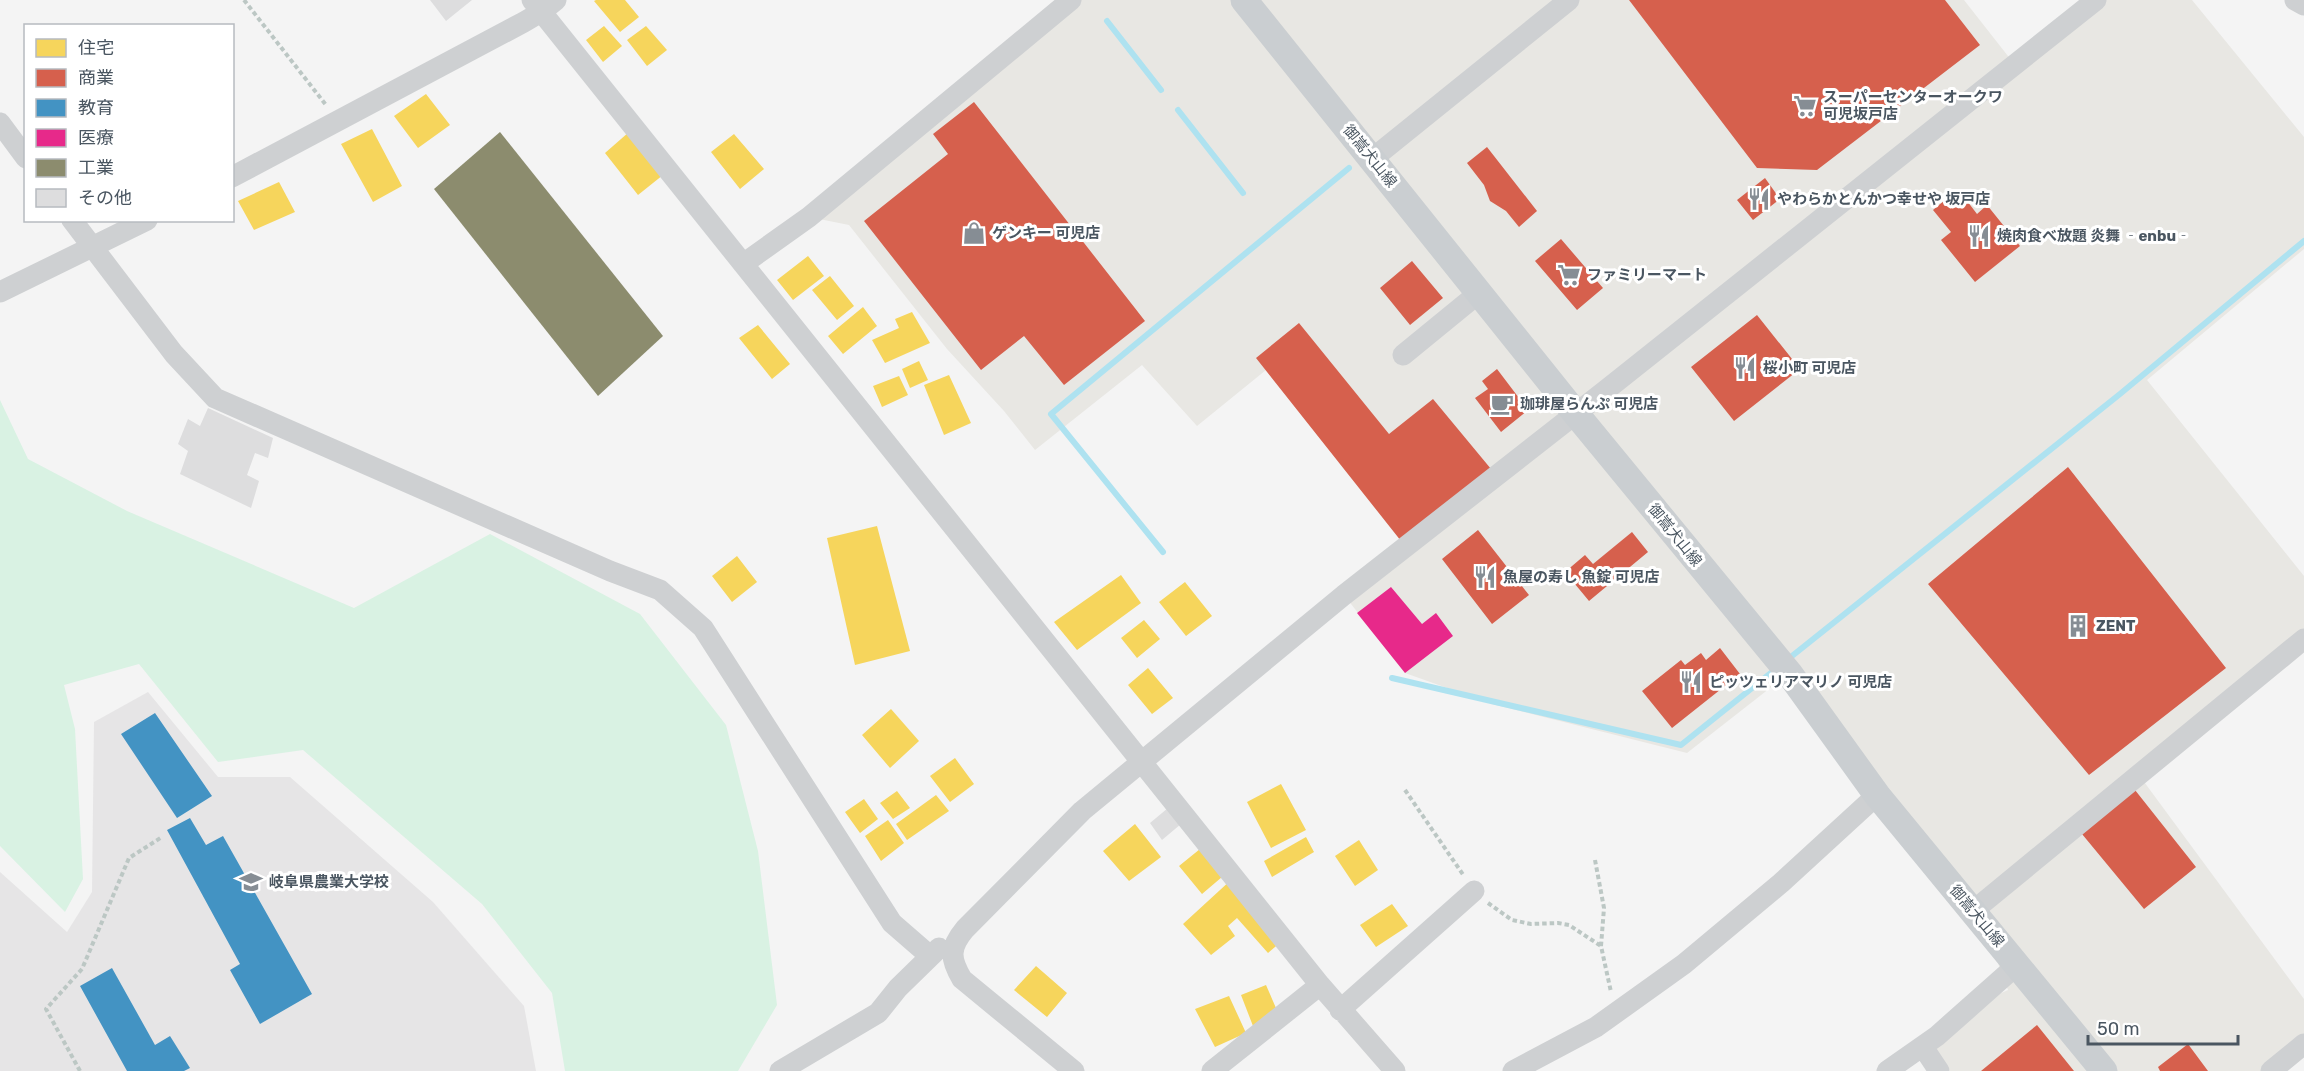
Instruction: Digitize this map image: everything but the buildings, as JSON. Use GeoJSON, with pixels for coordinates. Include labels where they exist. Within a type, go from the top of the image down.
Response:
{"type":"FeatureCollection","features":[{"type":"Feature","properties":{"kind":"main road","name":"御嵩犬山線"},"geometry":{"type":"LineString","coordinates":[[1245,0],[1576,414],[1782,665],[1877,795],[2104,1071]]}},
{"type":"Feature","properties":{"kind":"street"},"geometry":{"type":"LineString","coordinates":[[743,264],[809,217],[1071,0]]}},
{"type":"Feature","properties":{"kind":"street"},"geometry":{"type":"LineString","coordinates":[[1372,159],[1569,0]]}},
{"type":"Feature","properties":{"kind":"street"},"geometry":{"type":"LineString","coordinates":[[1074,1071],[962,979],[954,966],[953,948],[965,929],[1082,811],[1405,546],[1576,414],[2096,0]]}},
{"type":"Feature","properties":{"kind":"street"},"geometry":{"type":"LineString","coordinates":[[2295,0],[2304,5]]}},
{"type":"Feature","properties":{"kind":"street"},"geometry":{"type":"LineString","coordinates":[[234,176],[543,4],[743,264],[1340,1010],[1395,1071]]}},
{"type":"Feature","properties":{"kind":"street"},"geometry":{"type":"LineString","coordinates":[[0,123],[24,155]]}},
{"type":"Feature","properties":{"kind":"street"},"geometry":{"type":"LineString","coordinates":[[73,222],[174,354],[215,398],[610,571],[660,590],[703,628],[892,923],[930,956]]}},
{"type":"Feature","properties":{"kind":"street"},"geometry":{"type":"LineString","coordinates":[[0,292],[143,222]]}},
{"type":"Feature","properties":{"kind":"street"},"geometry":{"type":"LineString","coordinates":[[1403,355],[1480,292]]}},
{"type":"Feature","properties":{"kind":"street"},"geometry":{"type":"LineString","coordinates":[[1973,911],[2304,639]]}},
{"type":"Feature","properties":{"kind":"street"},"geometry":{"type":"LineString","coordinates":[[1513,1071],[1547,1064],[1684,964],[1781,883],[1877,795]]}},
{"type":"Feature","properties":{"kind":"street"},"geometry":{"type":"LineString","coordinates":[[1340,1010],[1474,891]]}},
{"type":"Feature","properties":{"kind":"street"},"geometry":{"type":"LineString","coordinates":[[780,1071],[878,1013],[898,987],[940,947],[953,948]]}},
{"type":"Feature","properties":{"kind":"street"},"geometry":{"type":"LineString","coordinates":[[1887,1071],[1923,1047],[2018,965]]}},
{"type":"Feature","properties":{"kind":"street"},"geometry":{"type":"LineString","coordinates":[[1212,1071],[1320,985]]}},
{"type":"Feature","properties":{"kind":"street"},"geometry":{"type":"LineString","coordinates":[[2271,1071],[2304,1044]]}},
{"type":"Feature","properties":{"kind":"street"},"geometry":{"type":"LineString","coordinates":[[1923,1047],[1939,1071]]}},
{"type":"Feature","properties":{"kind":"path"},"geometry":{"type":"LineString","coordinates":[[244,0],[338,120]]}},
{"type":"Feature","properties":{"kind":"path"},"geometry":{"type":"LineString","coordinates":[[80,1071],[46,1009],[82,969],[129,858],[162,837]]}},
{"type":"Feature","properties":{"kind":"path"},"geometry":{"type":"LineString","coordinates":[[1595,860],[1604,908],[1601,946],[1616,1013]]}},
{"type":"Feature","properties":{"kind":"shaded area"},"geometry":{"type":"Polygon","coordinates":[[[1068,0],[1964,0],[2015,65],[2096,0],[2192,0],[2304,137],[2304,249],[2147,380],[2304,576],[2304,639],[2139,775],[2304,999],[2304,1052],[2281,1071],[1950,1071],[1934,1047],[1988,999],[2008,990],[1983,923],[1788,674],[1687,753],[1492,704],[1405,673],[1344,595],[1405,546],[1266,370],[1197,426],[1142,365],[1035,450],[1004,411],[947,349],[849,225],[809,217],[1068,0]]]}},
{"type":"Feature","properties":{"kind":"shaded area","name":"岐阜県農業大学校"},"geometry":{"type":"Polygon","coordinates":[[[148,692],[218,777],[290,777],[433,902],[524,1006],[536,1071],[0,1071],[0,872],[67,932],[92,892],[94,722],[148,692]]]}},
{"type":"Feature","properties":{"kind":"green space"},"geometry":{"type":"Polygon","coordinates":[[[0,400],[28,459],[127,511],[354,608],[490,534],[640,614],[726,725],[758,851],[777,1005],[738,1071],[565,1071],[552,993],[482,904],[303,750],[218,762],[139,664],[64,685],[75,729],[83,879],[65,912],[0,846],[0,400]]]}},
{"type":"Feature","properties":{"kind":"waterway"},"geometry":{"type":"LineString","coordinates":[[1107,21],[1161,90]]}},
{"type":"Feature","properties":{"kind":"waterway"},"geometry":{"type":"LineString","coordinates":[[1178,110],[1243,193]]}},
{"type":"Feature","properties":{"kind":"waterway"},"geometry":{"type":"LineString","coordinates":[[1163,552],[1051,414],[1349,168]]}},
{"type":"Feature","properties":{"kind":"waterway"},"geometry":{"type":"LineString","coordinates":[[1787,660],[2120,394],[2304,241]]}},
{"type":"Feature","properties":{"kind":"waterway"},"geometry":{"type":"LineString","coordinates":[[1392,678],[1681,745],[1777,668]]}},
{"type":"Feature","properties":{"kind":"place","name":"スーパーセンターオークワ 可児坂戸店"},"geometry":{"type":"Point","coordinates":[1805,106]}},
{"type":"Feature","properties":{"kind":"place","name":"やわらかとんかつ幸せや 坂戸店"},"geometry":{"type":"Point","coordinates":[1759,199]}},
{"type":"Feature","properties":{"kind":"place","name":"ゲンキー 可児店"},"geometry":{"type":"Point","coordinates":[974,233]}},
{"type":"Feature","properties":{"kind":"place","name":"焼肉食べ放題 炎舞 ‐enbu‐"},"geometry":{"type":"Point","coordinates":[1979,236]}},
{"type":"Feature","properties":{"kind":"place","name":"ファミリーマート"},"geometry":{"type":"Point","coordinates":[1569,275]}},
{"type":"Feature","properties":{"kind":"place","name":"桜小町 可児店"},"geometry":{"type":"Point","coordinates":[1745,368]}},
{"type":"Feature","properties":{"kind":"place","name":"珈琲屋らんぷ 可児店"},"geometry":{"type":"Point","coordinates":[1502,404]}},
{"type":"Feature","properties":{"kind":"place","name":"魚屋の寿し 魚錠 可児店"},"geometry":{"type":"Point","coordinates":[1485,577]}},
{"type":"Feature","properties":{"kind":"place","name":"ZENT"},"geometry":{"type":"Point","coordinates":[2078,626]}},
{"type":"Feature","properties":{"kind":"place","name":"ピッツェリアマリノ 可児店"},"geometry":{"type":"Point","coordinates":[1691,682]}},
{"type":"Feature","properties":{"kind":"place","name":"岐阜県農業大学校"},"geometry":{"type":"Point","coordinates":[251,882]}}]}
